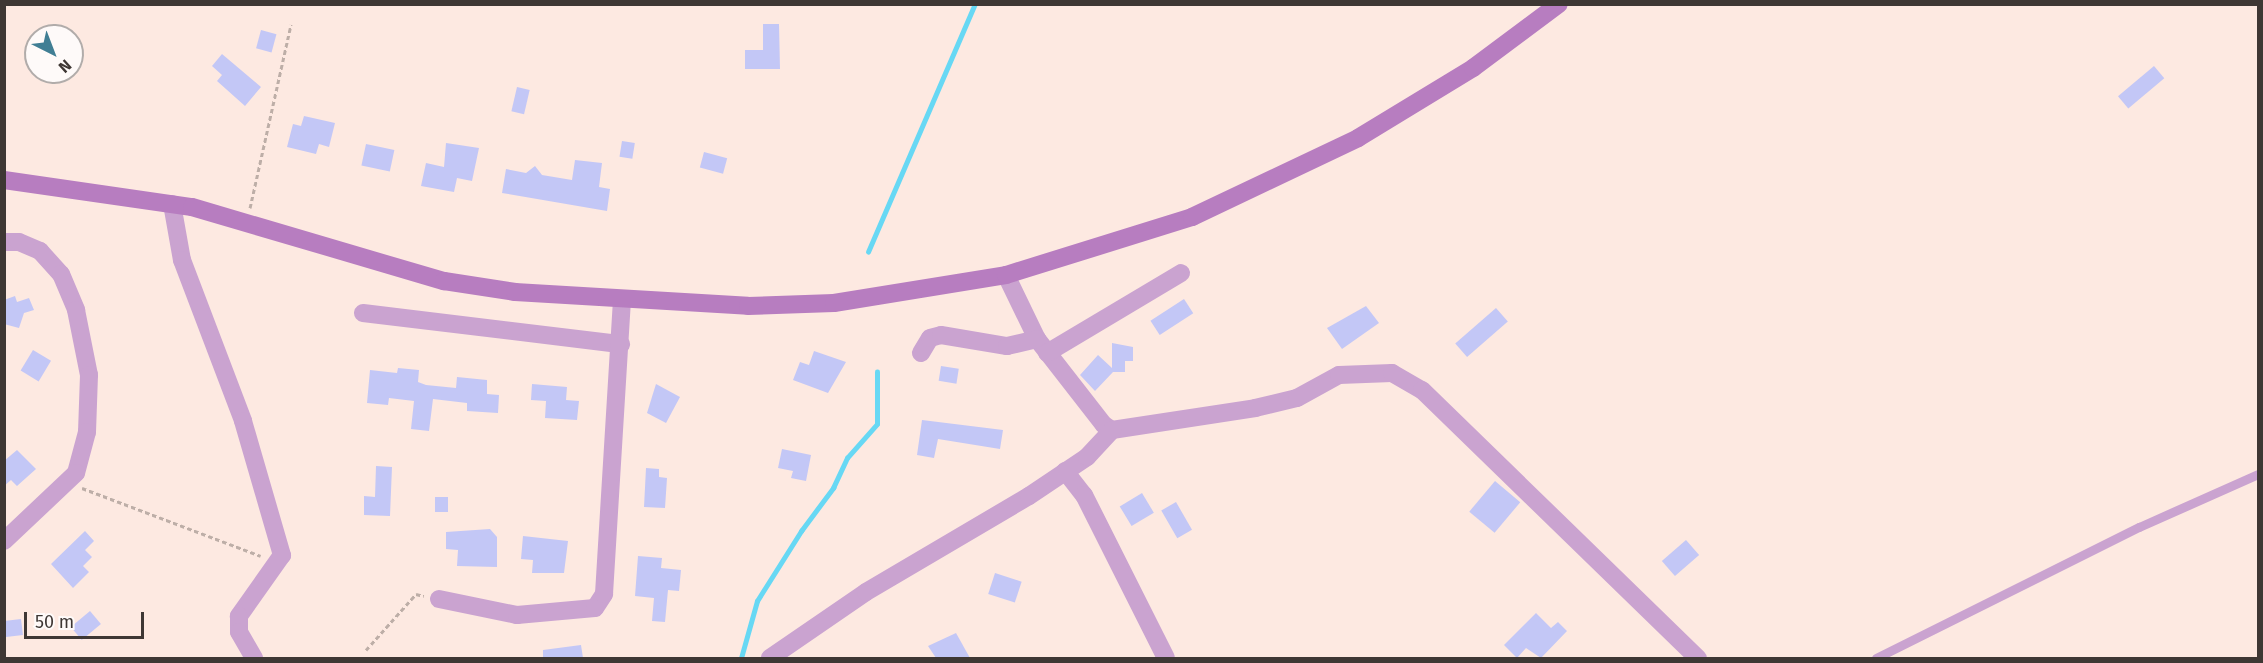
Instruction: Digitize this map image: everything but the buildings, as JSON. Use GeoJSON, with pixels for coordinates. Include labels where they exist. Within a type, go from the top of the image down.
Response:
{"type":"FeatureCollection","features":[{"type":"Feature","properties":{"kind":"main road"},"geometry":{"type":"LineString","coordinates":[[4,180],[172,204],[247,223],[444,281],[515,292],[748,306],[834,303],[1006,275],[1192,217],[1270,182],[1358,138],[1439,89],[1559,4]]}},
{"type":"Feature","properties":{"kind":"street"},"geometry":{"type":"LineString","coordinates":[[172,204],[182,260],[243,421],[275,523],[282,555],[239,616],[239,632],[254,658]]}},
{"type":"Feature","properties":{"kind":"street"},"geometry":{"type":"LineString","coordinates":[[4,242],[19,242],[40,251],[61,274],[76,310],[89,375],[87,432],[76,473],[4,541]]}},
{"type":"Feature","properties":{"kind":"street"},"geometry":{"type":"LineString","coordinates":[[921,353],[930,338],[941,335],[1007,346],[1042,346],[1181,273]]}},
{"type":"Feature","properties":{"kind":"street"},"geometry":{"type":"LineString","coordinates":[[1006,275],[1042,346],[1071,378],[1104,425],[1112,429],[1255,408],[1297,398],[1339,375],[1392,373],[1422,390],[1698,658]]}},
{"type":"Feature","properties":{"kind":"street"},"geometry":{"type":"LineString","coordinates":[[439,599],[516,615],[595,608],[604,594],[613,410],[621,344],[622,300]]}},
{"type":"Feature","properties":{"kind":"street"},"geometry":{"type":"LineString","coordinates":[[363,313],[621,344]]}},
{"type":"Feature","properties":{"kind":"street"},"geometry":{"type":"LineString","coordinates":[[770,658],[866,592],[1087,457],[1112,429]]}},
{"type":"Feature","properties":{"kind":"street"},"geometry":{"type":"LineString","coordinates":[[1065,471],[1084,495],[1166,658]]}},
{"type":"Feature","properties":{"kind":"lane"},"geometry":{"type":"LineString","coordinates":[[1876,658],[2139,527],[2259,474]]}},
{"type":"Feature","properties":{"kind":"path"},"geometry":{"type":"LineString","coordinates":[[247,223],[291,25]]}},
{"type":"Feature","properties":{"kind":"path"},"geometry":{"type":"LineString","coordinates":[[69,480],[87,492],[276,561]]}},
{"type":"Feature","properties":{"kind":"path"},"geometry":{"type":"LineString","coordinates":[[366,650],[417,594],[439,599]]}},
{"type":"Feature","properties":{"kind":"waterway"},"geometry":{"type":"LineString","coordinates":[[868,252],[975,4]]}},
{"type":"Feature","properties":{"kind":"waterway"},"geometry":{"type":"LineString","coordinates":[[741,658],[757,601],[801,531],[833,488],[847,458],[877,424],[877,372]]}}]}
